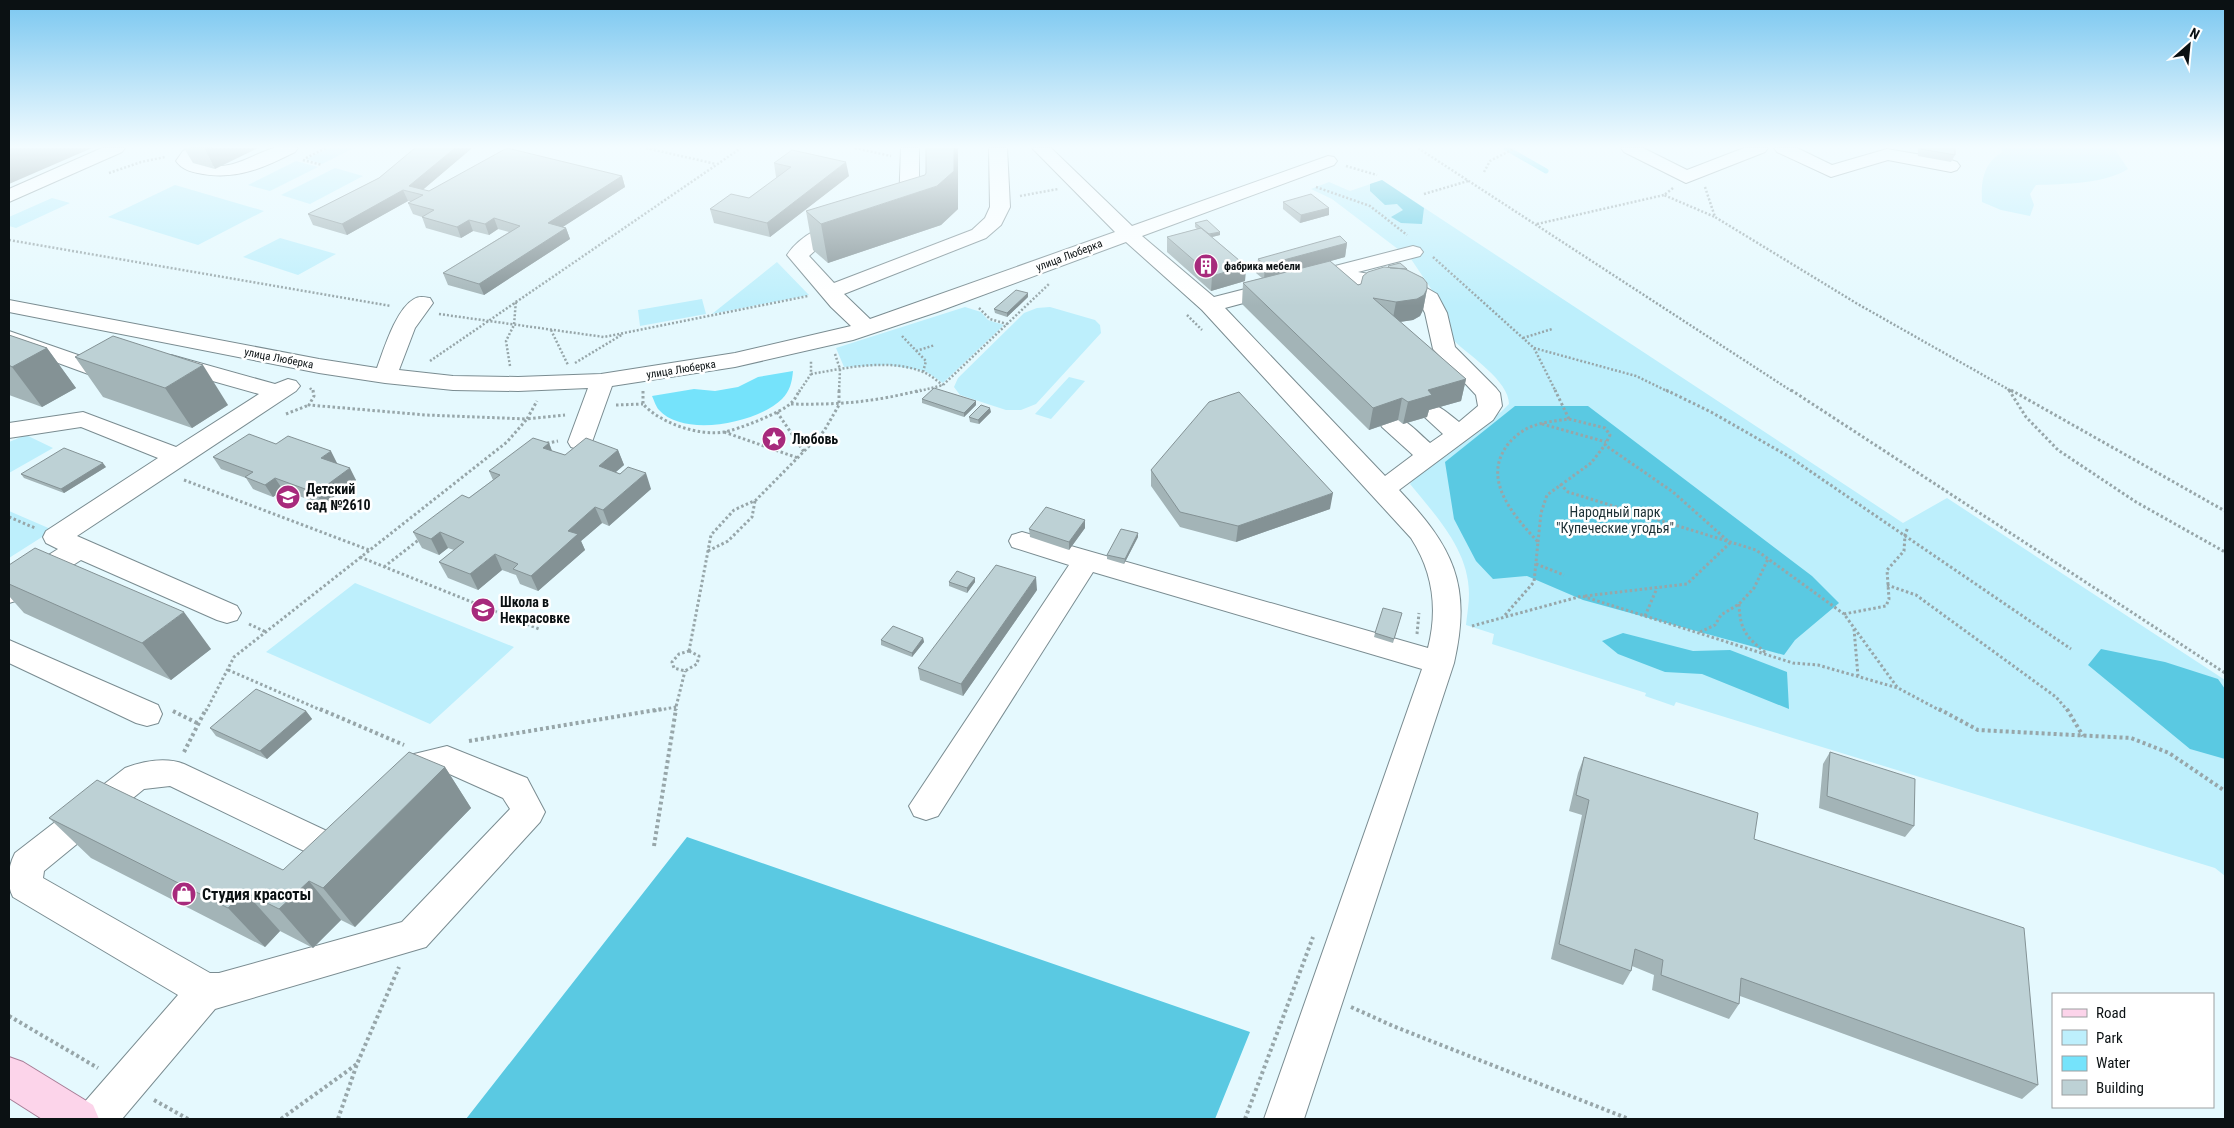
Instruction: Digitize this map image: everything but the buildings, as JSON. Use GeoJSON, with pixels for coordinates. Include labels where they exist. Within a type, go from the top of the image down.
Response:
{"type":"FeatureCollection","features":[{"type":"Feature","properties":{"kind":"main road"},"geometry":{"type":"LineString","coordinates":[[9,1076],[80,1119]]}},
{"type":"Feature","properties":{"kind":"street"},"geometry":{"type":"LineString","coordinates":[[866,328],[796,255],[822,234],[909,209],[909,201]]}},
{"type":"Feature","properties":{"kind":"street"},"geometry":{"type":"LineString","coordinates":[[830,292],[979,234],[994,221],[1000,207],[1000,201]]}},
{"type":"Feature","properties":{"kind":"street"},"geometry":{"type":"LineString","coordinates":[[1095,201],[1128,233],[1199,316],[1382,490],[1418,527],[1434,550],[1442,567],[1446,584],[1448,618],[1427,659],[1326,996],[1284,1119]]}},
{"type":"Feature","properties":{"kind":"street","name":"улица Люберка"},"geometry":{"type":"LineString","coordinates":[[9,306],[319,366],[395,377],[453,383],[512,384],[601,381],[735,360],[845,335],[929,307],[1219,201]]}},
{"type":"Feature","properties":{"kind":"street"},"geometry":{"type":"LineString","coordinates":[[1199,316],[1328,274],[1388,264],[1413,252]]}},
{"type":"Feature","properties":{"kind":"street"},"geometry":{"type":"LineString","coordinates":[[1328,274],[1411,287],[1430,299],[1436,314],[1435,342]]}},
{"type":"Feature","properties":{"kind":"street"},"geometry":{"type":"LineString","coordinates":[[395,377],[406,327],[414,310],[422,303]]}},
{"type":"Feature","properties":{"kind":"street"},"geometry":{"type":"LineString","coordinates":[[1382,490],[1484,416],[1490,406],[1488,394],[1435,342],[1419,317]]}},
{"type":"Feature","properties":{"kind":"street"},"geometry":{"type":"LineString","coordinates":[[9,338],[99,370],[141,363],[176,363],[286,388]]}},
{"type":"Feature","properties":{"kind":"street"},"geometry":{"type":"LineString","coordinates":[[9,594],[68,542],[157,471],[319,366]]}},
{"type":"Feature","properties":{"kind":"street"},"geometry":{"type":"LineString","coordinates":[[580,442],[600,389],[601,381]]}},
{"type":"Feature","properties":{"kind":"street"},"geometry":{"type":"LineString","coordinates":[[1429,410],[1458,434]]}},
{"type":"Feature","properties":{"kind":"street"},"geometry":{"type":"LineString","coordinates":[[9,430],[83,420],[178,457]]}},
{"type":"Feature","properties":{"kind":"street"},"geometry":{"type":"LineString","coordinates":[[1391,422],[1429,455]]}},
{"type":"Feature","properties":{"kind":"street"},"geometry":{"type":"LineString","coordinates":[[1022,541],[1427,659]]}},
{"type":"Feature","properties":{"kind":"street"},"geometry":{"type":"LineString","coordinates":[[68,542],[227,613]]}},
{"type":"Feature","properties":{"kind":"street"},"geometry":{"type":"LineString","coordinates":[[926,806],[1086,561]]}},
{"type":"Feature","properties":{"kind":"street"},"geometry":{"type":"LineString","coordinates":[[9,651],[147,714]]}},
{"type":"Feature","properties":{"kind":"street"},"geometry":{"type":"LineString","coordinates":[[447,759],[515,788],[528,812],[413,934],[219,991],[206,990],[25,886],[26,864],[136,777],[174,773],[333,850],[421,764],[447,759]]}},
{"type":"Feature","properties":{"kind":"street"},"geometry":{"type":"LineString","coordinates":[[96,1119],[206,990]]}},
{"type":"Feature","properties":{"kind":"path"},"geometry":{"type":"LineString","coordinates":[[395,377],[516,300],[662,201]]}},
{"type":"Feature","properties":{"kind":"path"},"geometry":{"type":"LineString","coordinates":[[1499,201],[2225,673]]}},
{"type":"Feature","properties":{"kind":"path"},"geometry":{"type":"LineString","coordinates":[[1536,224],[1639,201]]}},
{"type":"Feature","properties":{"kind":"path"},"geometry":{"type":"LineString","coordinates":[[1677,201],[1715,217],[1856,304],[2225,511]]}},
{"type":"Feature","properties":{"kind":"path"},"geometry":{"type":"LineString","coordinates":[[1710,201],[1715,217]]}},
{"type":"Feature","properties":{"kind":"path"},"geometry":{"type":"LineString","coordinates":[[791,404],[839,404],[886,399],[943,385],[1050,283]]}},
{"type":"Feature","properties":{"kind":"path"},"geometry":{"type":"LineString","coordinates":[[512,384],[506,341],[514,325],[516,300]]}},
{"type":"Feature","properties":{"kind":"path"},"geometry":{"type":"LineString","coordinates":[[973,307],[982,310],[990,319],[1007,324]]}},
{"type":"Feature","properties":{"kind":"path"},"geometry":{"type":"LineString","coordinates":[[1523,338],[1552,329]]}},
{"type":"Feature","properties":{"kind":"path"},"geometry":{"type":"LineString","coordinates":[[550,330],[569,366],[625,332]]}},
{"type":"Feature","properties":{"kind":"path"},"geometry":{"type":"LineString","coordinates":[[900,334],[926,361],[923,372]]}},
{"type":"Feature","properties":{"kind":"path"},"geometry":{"type":"LineString","coordinates":[[916,351],[935,345]]}},
{"type":"Feature","properties":{"kind":"path"},"geometry":{"type":"LineString","coordinates":[[689,651],[711,535],[734,510],[756,500],[804,452],[824,431],[839,404],[840,369],[832,347]]}},
{"type":"Feature","properties":{"kind":"path"},"geometry":{"type":"LineString","coordinates":[[1534,348],[1636,376],[1711,412],[1788,456],[2071,649]]}},
{"type":"Feature","properties":{"kind":"path"},"geometry":{"type":"LineString","coordinates":[[724,432],[767,417],[791,404],[811,374],[810,353]]}},
{"type":"Feature","properties":{"kind":"path"},"geometry":{"type":"LineString","coordinates":[[811,374],[840,369],[888,366],[923,372],[943,385]]}},
{"type":"Feature","properties":{"kind":"path"},"geometry":{"type":"LineString","coordinates":[[286,388],[313,389],[314,396],[309,405],[426,415],[527,419],[591,412]]}},
{"type":"Feature","properties":{"kind":"path"},"geometry":{"type":"LineString","coordinates":[[2008,389],[2026,417],[2058,450],[2136,502],[2225,552]]}},
{"type":"Feature","properties":{"kind":"path"},"geometry":{"type":"LineString","coordinates":[[652,390],[643,391],[643,404],[651,413],[684,429],[724,432],[798,458]]}},
{"type":"Feature","properties":{"kind":"path"},"geometry":{"type":"LineString","coordinates":[[777,412],[804,452]]}},
{"type":"Feature","properties":{"kind":"path"},"geometry":{"type":"LineString","coordinates":[[1538,542],[1541,513],[1546,495],[1591,463],[1610,435],[1606,428],[1569,418]]}},
{"type":"Feature","properties":{"kind":"path"},"geometry":{"type":"LineString","coordinates":[[174,773],[234,657],[507,442],[527,419]]}},
{"type":"Feature","properties":{"kind":"path"},"geometry":{"type":"LineString","coordinates":[[1541,424],[1605,444],[1673,492],[1730,543]]}},
{"type":"Feature","properties":{"kind":"path"},"geometry":{"type":"LineString","coordinates":[[537,445],[556,441],[580,442]]}},
{"type":"Feature","properties":{"kind":"path"},"geometry":{"type":"LineString","coordinates":[[157,471],[369,550]]}},
{"type":"Feature","properties":{"kind":"path"},"geometry":{"type":"LineString","coordinates":[[1560,484],[1568,492],[1756,550],[1844,614],[1898,688]]}},
{"type":"Feature","properties":{"kind":"path"},"geometry":{"type":"LineString","coordinates":[[1951,500],[1955,498]]}},
{"type":"Feature","properties":{"kind":"path"},"geometry":{"type":"LineString","coordinates":[[708,551],[728,541],[752,517],[756,500]]}},
{"type":"Feature","properties":{"kind":"path"},"geometry":{"type":"LineString","coordinates":[[9,517],[68,542]]}},
{"type":"Feature","properties":{"kind":"path"},"geometry":{"type":"LineString","coordinates":[[1844,614],[1886,606],[1889,599],[1887,570],[1904,551],[1905,535],[1908,528]]}},
{"type":"Feature","properties":{"kind":"path"},"geometry":{"type":"LineString","coordinates":[[384,568],[422,537]]}},
{"type":"Feature","properties":{"kind":"path"},"geometry":{"type":"LineString","coordinates":[[1470,626],[1582,596],[1687,584],[1730,543]]}},
{"type":"Feature","properties":{"kind":"path"},"geometry":{"type":"LineString","coordinates":[[360,557],[539,629]]}},
{"type":"Feature","properties":{"kind":"path"},"geometry":{"type":"LineString","coordinates":[[1699,633],[1715,625],[1721,615],[1739,604],[1754,588],[1768,559]]}},
{"type":"Feature","properties":{"kind":"path"},"geometry":{"type":"LineString","coordinates":[[1536,564],[1564,575]]}},
{"type":"Feature","properties":{"kind":"path"},"geometry":{"type":"LineString","coordinates":[[1887,584],[1916,595],[2056,697],[2066,706],[2083,736]]}},
{"type":"Feature","properties":{"kind":"path"},"geometry":{"type":"LineString","coordinates":[[1645,616],[1657,588]]}},
{"type":"Feature","properties":{"kind":"path"},"geometry":{"type":"LineString","coordinates":[[1582,596],[1793,662],[1818,665],[1898,688],[1978,730],[2014,734],[2131,738],[2148,742],[2165,749],[2225,791]]}},
{"type":"Feature","properties":{"kind":"path"},"geometry":{"type":"LineString","coordinates":[[1739,604],[1740,626],[1748,639],[1769,655]]}},
{"type":"Feature","properties":{"kind":"path"},"geometry":{"type":"LineString","coordinates":[[1420,606],[1427,659]]}},
{"type":"Feature","properties":{"kind":"path"},"geometry":{"type":"LineString","coordinates":[[1854,628],[1858,676]]}},
{"type":"Feature","properties":{"kind":"path"},"geometry":{"type":"LineString","coordinates":[[689,651],[696,653],[699,661],[694,667],[685,671],[674,668],[672,662],[677,655],[689,651]]}},
{"type":"Feature","properties":{"kind":"path"},"geometry":{"type":"LineString","coordinates":[[228,670],[408,746]]}},
{"type":"Feature","properties":{"kind":"path"},"geometry":{"type":"LineString","coordinates":[[654,846],[676,707],[685,671]]}},
{"type":"Feature","properties":{"kind":"path"},"geometry":{"type":"LineString","coordinates":[[464,742],[676,707]]}},
{"type":"Feature","properties":{"kind":"path"},"geometry":{"type":"LineString","coordinates":[[1245,1119],[1315,933]]}},
{"type":"Feature","properties":{"kind":"path"},"geometry":{"type":"LineString","coordinates":[[338,1119],[358,1064],[413,934]]}},
{"type":"Feature","properties":{"kind":"path"},"geometry":{"type":"LineString","coordinates":[[1326,996],[1393,1026],[1628,1119]]}},
{"type":"Feature","properties":{"kind":"path"},"geometry":{"type":"LineString","coordinates":[[280,1119],[358,1064]]}},
{"type":"Feature","properties":{"kind":"green space"},"geometry":{"type":"Polygon","coordinates":[[[46,201],[62,201],[70,203],[16,228],[9,226],[9,217],[46,201]]]}},
{"type":"Feature","properties":{"kind":"green space"},"geometry":{"type":"Polygon","coordinates":[[[142,201],[229,201],[264,211],[198,245],[108,217],[142,201]]]}},
{"type":"Feature","properties":{"kind":"green space"},"geometry":{"type":"Polygon","coordinates":[[[299,201],[316,201],[310,204],[299,201]]]}},
{"type":"Feature","properties":{"kind":"green space","name":"Народный парк \"Купеческие угодья\""},"geometry":{"type":"Polygon","coordinates":[[[1334,201],[1413,201],[1903,523],[1947,498],[2225,680],[2225,876],[2215,868],[1676,702],[1674,706],[1645,696],[1646,693],[1492,644],[1494,634],[1466,625],[1469,594],[1468,578],[1463,563],[1449,534],[1410,484],[1418,474],[1509,404],[1503,387],[1496,378],[1453,340],[1448,314],[1411,259],[1334,201]]]}},
{"type":"Feature","properties":{"kind":"green space"},"geometry":{"type":"Polygon","coordinates":[[[1380,201],[1413,201],[1424,208],[1422,224],[1401,223],[1391,217],[1403,210],[1397,204],[1385,205],[1380,201]]]}},
{"type":"Feature","properties":{"kind":"green space"},"geometry":{"type":"Polygon","coordinates":[[[2032,201],[2034,205],[2030,216],[2001,210],[1982,202],[2032,201]]]}},
{"type":"Feature","properties":{"kind":"green space"},"geometry":{"type":"Polygon","coordinates":[[[280,238],[336,254],[298,275],[243,257],[280,238]]]}},
{"type":"Feature","properties":{"kind":"green space"},"geometry":{"type":"Polygon","coordinates":[[[777,262],[809,295],[712,314],[777,262]]]}},
{"type":"Feature","properties":{"kind":"green space"},"geometry":{"type":"Polygon","coordinates":[[[702,299],[706,314],[640,326],[638,310],[702,299]]]}},
{"type":"Feature","properties":{"kind":"green space"},"geometry":{"type":"Polygon","coordinates":[[[965,307],[981,312],[988,320],[1004,325],[943,383],[925,371],[888,365],[844,367],[836,348],[965,307]]]}},
{"type":"Feature","properties":{"kind":"green space"},"geometry":{"type":"Polygon","coordinates":[[[1050,307],[1095,320],[1100,325],[1101,333],[1036,404],[1021,410],[1006,410],[960,395],[954,387],[958,378],[1024,313],[1037,308],[1050,307]]]}},
{"type":"Feature","properties":{"kind":"green space"},"geometry":{"type":"Polygon","coordinates":[[[1069,377],[1085,381],[1051,419],[1035,414],[1069,377]]]}},
{"type":"Feature","properties":{"kind":"green space"},"geometry":{"type":"Polygon","coordinates":[[[1515,406],[1588,406],[1812,576],[1839,603],[1795,640],[1784,655],[1583,600],[1527,576],[1493,579],[1476,561],[1454,519],[1445,462],[1515,406]]]}},
{"type":"Feature","properties":{"kind":"green space"},"geometry":{"type":"Polygon","coordinates":[[[26,435],[53,448],[9,473],[9,442],[26,435]]]}},
{"type":"Feature","properties":{"kind":"green space"},"geometry":{"type":"Polygon","coordinates":[[[9,511],[53,530],[9,558],[9,511]]]}},
{"type":"Feature","properties":{"kind":"green space"},"geometry":{"type":"Polygon","coordinates":[[[355,583],[514,647],[430,724],[266,652],[355,583]]]}},
{"type":"Feature","properties":{"kind":"green space"},"geometry":{"type":"Polygon","coordinates":[[[1623,633],[1693,651],[1730,650],[1787,672],[1789,709],[1702,674],[1665,672],[1618,654],[1602,641],[1623,633]]]}},
{"type":"Feature","properties":{"kind":"green space"},"geometry":{"type":"Polygon","coordinates":[[[2101,649],[2165,662],[2218,679],[2225,689],[2225,759],[2190,749],[2088,665],[2101,649]]]}},
{"type":"Feature","properties":{"kind":"green space"},"geometry":{"type":"Polygon","coordinates":[[[687,837],[1250,1032],[1215,1119],[466,1119],[687,837]]]}},
{"type":"Feature","properties":{"kind":"water"},"geometry":{"type":"Polygon","coordinates":[[[793,371],[789,390],[771,408],[756,415],[721,424],[703,425],[670,419],[658,409],[652,396],[694,389],[715,391],[738,387],[758,377],[793,371]]]}},
{"type":"Feature","properties":{"kind":"place","name":"фабрика мебели"},"geometry":{"type":"Point","coordinates":[1206,266]}},
{"type":"Feature","properties":{"kind":"place","name":"Любовь"},"geometry":{"type":"Point","coordinates":[774,439]}},
{"type":"Feature","properties":{"kind":"place","name":"Детский сад №2610"},"geometry":{"type":"Point","coordinates":[288,497]}},
{"type":"Feature","properties":{"kind":"place","name":"Школа в Некрасовке"},"geometry":{"type":"Point","coordinates":[483,610]}},
{"type":"Feature","properties":{"kind":"place","name":"Студия красоты"},"geometry":{"type":"Point","coordinates":[184,894]}}]}
